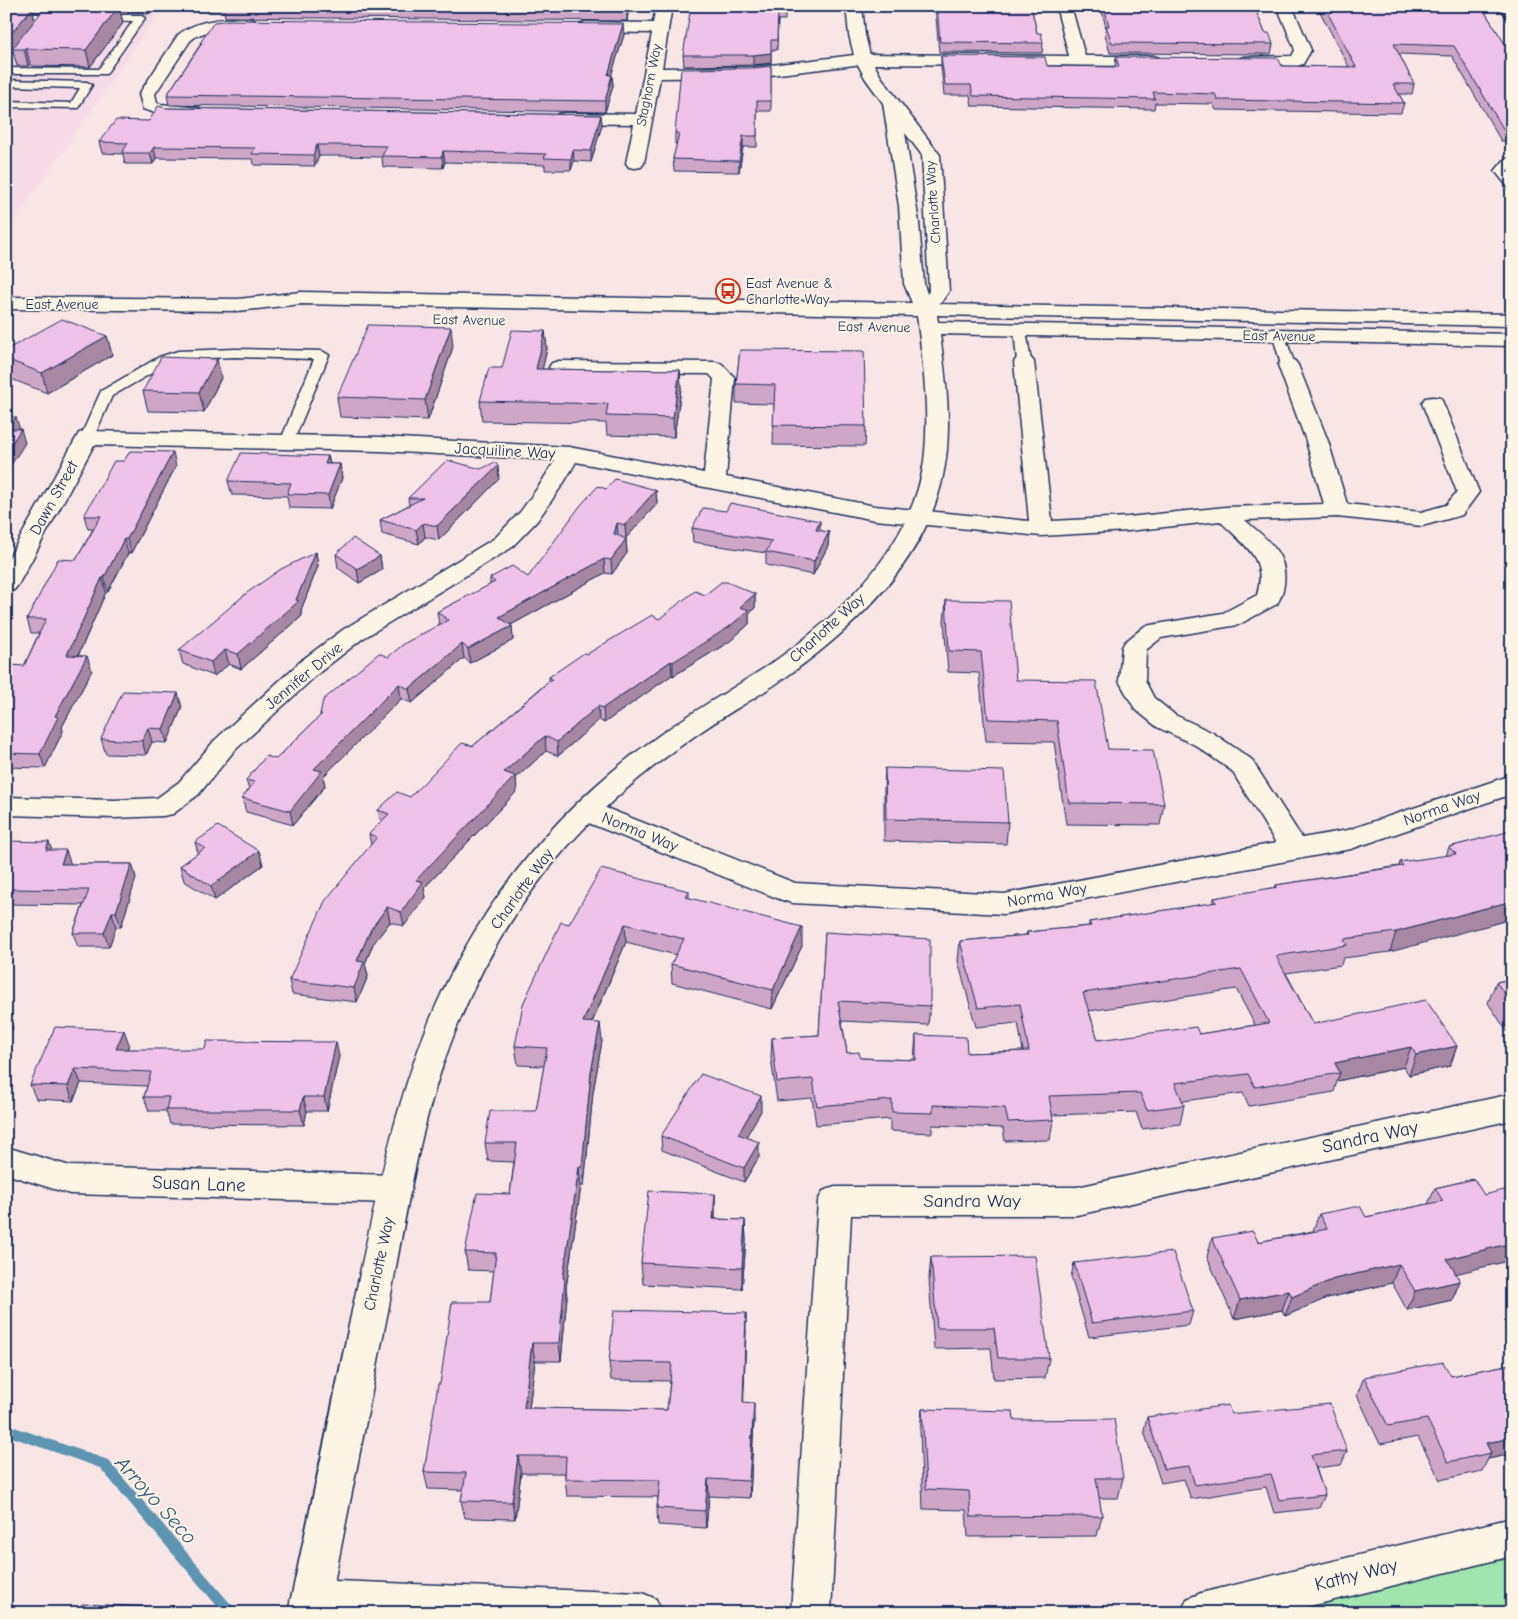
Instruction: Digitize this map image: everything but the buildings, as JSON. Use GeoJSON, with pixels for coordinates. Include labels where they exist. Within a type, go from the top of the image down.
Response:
{"type":"FeatureCollection","features":[{"type":"Feature","properties":{"kind":"street","name":"Staghorn Way"},"geometry":{"type":"LineString","coordinates":[[635,163],[664,6]]}},
{"type":"Feature","properties":{"kind":"street","name":"Charlotte Way"},"geometry":{"type":"LineString","coordinates":[[854,6],[857,35],[863,59],[873,78],[931,156],[939,291],[922,322]]}},
{"type":"Feature","properties":{"kind":"street"},"geometry":{"type":"LineString","coordinates":[[1063,6],[1078,60]]}},
{"type":"Feature","properties":{"kind":"street"},"geometry":{"type":"LineString","coordinates":[[1226,61],[1296,62],[1303,50],[1284,6]]}},
{"type":"Feature","properties":{"kind":"street"},"geometry":{"type":"LineString","coordinates":[[1506,6],[1512,14]]}},
{"type":"Feature","properties":{"kind":"street"},"geometry":{"type":"LineString","coordinates":[[208,113],[169,112],[154,108],[149,105],[147,94],[190,32],[218,24],[262,23]]}},
{"type":"Feature","properties":{"kind":"street"},"geometry":{"type":"LineString","coordinates":[[570,27],[660,28]]}},
{"type":"Feature","properties":{"kind":"street"},"geometry":{"type":"LineString","coordinates":[[653,73],[752,72],[863,59],[1167,61]]}},
{"type":"Feature","properties":{"kind":"street","name":"Charlotte Way"},"geometry":{"type":"LineString","coordinates":[[309,1606],[395,1189],[422,1084],[441,1028],[498,918],[532,870],[586,810],[649,756],[686,729],[769,677],[809,648],[848,614],[880,579],[905,543],[932,480],[936,441],[934,385],[914,286],[913,246],[902,155],[891,103]]}},
{"type":"Feature","properties":{"kind":"street"},"geometry":{"type":"LineString","coordinates":[[544,118],[643,119]]}},
{"type":"Feature","properties":{"kind":"street","name":"East Avenue"},"geometry":{"type":"LineString","coordinates":[[6,303],[238,305],[301,298],[922,322],[1512,320]]}},
{"type":"Feature","properties":{"kind":"street","name":"East Avenue"},"geometry":{"type":"LineString","coordinates":[[238,305],[296,317]]}},
{"type":"Feature","properties":{"kind":"street","name":"East Avenue"},"geometry":{"type":"LineString","coordinates":[[922,322],[1020,330],[1512,340]]}},
{"type":"Feature","properties":{"kind":"street"},"geometry":{"type":"LineString","coordinates":[[1024,362],[1041,528]]}},
{"type":"Feature","properties":{"kind":"street"},"geometry":{"type":"LineString","coordinates":[[1288,365],[1317,441],[1338,510]]}},
{"type":"Feature","properties":{"kind":"street"},"geometry":{"type":"LineString","coordinates":[[559,367],[715,368],[725,378],[714,482]]}},
{"type":"Feature","properties":{"kind":"street","name":"Jacquiline Way"},"geometry":{"type":"LineString","coordinates":[[88,438],[380,444],[569,454],[874,513],[1041,528],[1128,524],[1226,514],[1338,510],[1422,519],[1454,510],[1468,492],[1433,403]]}},
{"type":"Feature","properties":{"kind":"street","name":"Dawn Street"},"geometry":{"type":"LineString","coordinates":[[6,585],[88,438]]}},
{"type":"Feature","properties":{"kind":"street","name":"Jennifer Drive"},"geometry":{"type":"LineString","coordinates":[[6,806],[163,807],[188,788],[224,746],[311,666],[353,634],[503,543],[529,516],[552,484],[569,454]]}},
{"type":"Feature","properties":{"kind":"street"},"geometry":{"type":"LineString","coordinates":[[1226,514],[1268,556],[1273,581],[1268,599],[1230,620],[1154,631],[1134,647],[1132,681],[1144,703],[1166,721],[1204,739],[1242,765],[1294,849]]}},
{"type":"Feature","properties":{"kind":"street","name":"Norma Way"},"geometry":{"type":"LineString","coordinates":[[586,810],[792,893],[1004,904],[1352,839],[1512,784]]}},
{"type":"Feature","properties":{"kind":"street","name":"Sandra Way"},"geometry":{"type":"LineString","coordinates":[[811,1613],[836,1201],[1077,1201],[1512,1107]]}},
{"type":"Feature","properties":{"kind":"street","name":"Susan Lane"},"geometry":{"type":"LineString","coordinates":[[6,1160],[70,1180],[395,1189]]}},
{"type":"Feature","properties":{"kind":"street","name":"Kathy Way"},"geometry":{"type":"LineString","coordinates":[[1201,1613],[1512,1537]]}},
{"type":"Feature","properties":{"kind":"street"},"geometry":{"type":"LineString","coordinates":[[309,1606],[642,1613]]}},
{"type":"Feature","properties":{"kind":"lane"},"geometry":{"type":"LineString","coordinates":[[6,17],[44,21],[79,18],[140,18],[102,72],[8,68]]}},
{"type":"Feature","properties":{"kind":"lane"},"geometry":{"type":"LineString","coordinates":[[6,83],[87,85],[74,106],[6,104]]}},
{"type":"Feature","properties":{"kind":"lane"},"geometry":{"type":"LineString","coordinates":[[1512,161],[1509,161],[1501,171],[1512,185]]}},
{"type":"Feature","properties":{"kind":"lane"},"geometry":{"type":"LineString","coordinates":[[1020,330],[1024,362]]}},
{"type":"Feature","properties":{"kind":"lane"},"geometry":{"type":"LineString","coordinates":[[1279,336],[1288,365]]}},
{"type":"Feature","properties":{"kind":"lane"},"geometry":{"type":"LineString","coordinates":[[88,438],[106,394],[164,360],[178,355],[322,355],[286,442]]}},
{"type":"Feature","properties":{"kind":"shaded area"},"geometry":{"type":"Polygon","coordinates":[[[6,6],[164,6],[6,233],[6,6]]]}},
{"type":"Feature","properties":{"kind":"green space"},"geometry":{"type":"Polygon","coordinates":[[[1512,1537],[1512,1613],[1201,1613],[1512,1537]]]}},
{"type":"Feature","properties":{"kind":"waterway","name":"Arroyo Seco"},"geometry":{"type":"LineString","coordinates":[[6,1429],[104,1464],[231,1613]]}},
{"type":"Feature","properties":{"kind":"place","name":"East Avenue & Charlotte Way"},"geometry":{"type":"Point","coordinates":[728,291]}}]}
